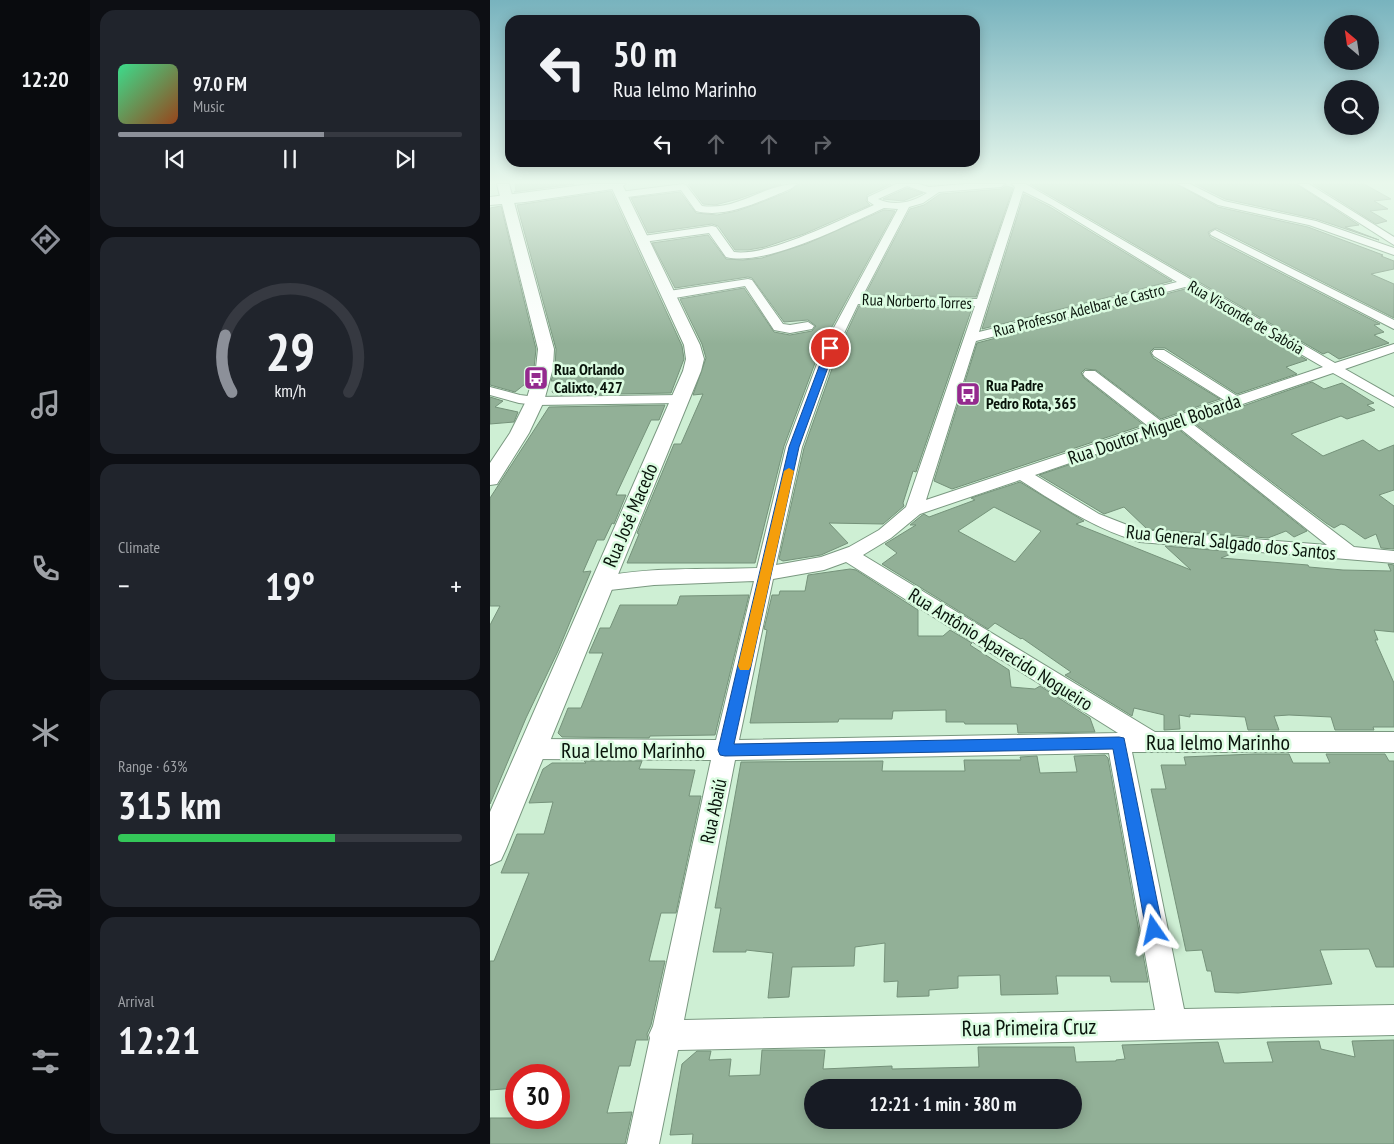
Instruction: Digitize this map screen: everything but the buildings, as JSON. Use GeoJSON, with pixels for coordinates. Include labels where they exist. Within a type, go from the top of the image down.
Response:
{"type":"FeatureCollection","features":[{"type":"Feature","properties":{"kind":"street"},"geometry":{"type":"LineString","coordinates":[[490,479],[531,413],[545,370],[546,349],[517,237]]}},
{"type":"Feature","properties":{"kind":"street"},"geometry":{"type":"LineString","coordinates":[[643,239],[653,237]]}},
{"type":"Feature","properties":{"kind":"street"},"geometry":{"type":"LineString","coordinates":[[718,237],[732,257],[746,257],[781,247],[804,237]]}},
{"type":"Feature","properties":{"kind":"street","name":"Rua Abaiú"},"geometry":{"type":"LineString","coordinates":[[643,1144],[664,1035],[725,750],[794,447],[830,348],[888,237]]}},
{"type":"Feature","properties":{"kind":"street"},"geometry":{"type":"LineString","coordinates":[[601,584],[652,578],[766,574],[817,566],[849,555],[902,522],[914,510],[1003,237]]}},
{"type":"Feature","properties":{"kind":"street","name":"Rua Visconde de Sabóia"},"geometry":{"type":"LineString","coordinates":[[1112,237],[1394,403]]}},
{"type":"Feature","properties":{"kind":"street"},"geometry":{"type":"LineString","coordinates":[[1224,237],[1394,325]]}},
{"type":"Feature","properties":{"kind":"street"},"geometry":{"type":"LineString","coordinates":[[1353,237],[1394,252]]}},
{"type":"Feature","properties":{"kind":"street","name":"Rua José Macedo"},"geometry":{"type":"LineString","coordinates":[[490,849],[692,371],[695,352],[643,239]]}},
{"type":"Feature","properties":{"kind":"street"},"geometry":{"type":"LineString","coordinates":[[669,295],[748,282],[779,327],[790,329],[808,326]]}},
{"type":"Feature","properties":{"kind":"street","name":"Rua Professor Adelbar de Castro"},"geometry":{"type":"LineString","coordinates":[[971,338],[1187,283]]}},
{"type":"Feature","properties":{"kind":"street","name":"Rua Norberto Torres"},"geometry":{"type":"LineString","coordinates":[[854,300],[981,303]]}},
{"type":"Feature","properties":{"kind":"street","name":"Rua Doutor Miguel Bobarda"},"geometry":{"type":"LineString","coordinates":[[914,510],[1394,348]]}},
{"type":"Feature","properties":{"kind":"street"},"geometry":{"type":"LineString","coordinates":[[1159,354],[1237,402]]}},
{"type":"Feature","properties":{"kind":"street"},"geometry":{"type":"LineString","coordinates":[[1090,374],[1159,426]]}},
{"type":"Feature","properties":{"kind":"street"},"geometry":{"type":"LineString","coordinates":[[490,391],[519,399],[536,401],[680,399]]}},
{"type":"Feature","properties":{"kind":"street"},"geometry":{"type":"LineString","coordinates":[[1178,420],[1350,554]]}},
{"type":"Feature","properties":{"kind":"street","name":"Rua General Salgado dos Santos"},"geometry":{"type":"LineString","coordinates":[[1023,474],[1099,523],[1140,536],[1394,557]]}},
{"type":"Feature","properties":{"kind":"street","name":"Rua Antônio Aparecido Nogueiro"},"geometry":{"type":"LineString","coordinates":[[849,555],[1152,742]]}},
{"type":"Feature","properties":{"kind":"street","name":"Rua Ielmo Marinho"},"geometry":{"type":"LineString","coordinates":[[532,749],[725,750],[1152,742],[1394,742]]}},
{"type":"Feature","properties":{"kind":"street"},"geometry":{"type":"LineString","coordinates":[[1119,743],[1172,1024]]}},
{"type":"Feature","properties":{"kind":"street","name":"Rua Primeira Cruz"},"geometry":{"type":"LineString","coordinates":[[664,1035],[1394,1020]]}},
{"type":"Feature","properties":{"kind":"slow traffic"},"geometry":{"type":"LineString","coordinates":[[745,666],[789,471]]}},
{"type":"Feature","properties":{"kind":"place","name":"Rua Orlando Calixto, 427"},"geometry":{"type":"Point","coordinates":[536,378]}},
{"type":"Feature","properties":{"kind":"place","name":"Rua Padre Pedro Rota, 365"},"geometry":{"type":"Point","coordinates":[968,394]}},
{"type":"Feature","properties":{"kind":"route"},"geometry":{"type":"LineString","coordinates":[[830,348],[794,447],[725,750],[1119,743],[1154,930]]}}]}
